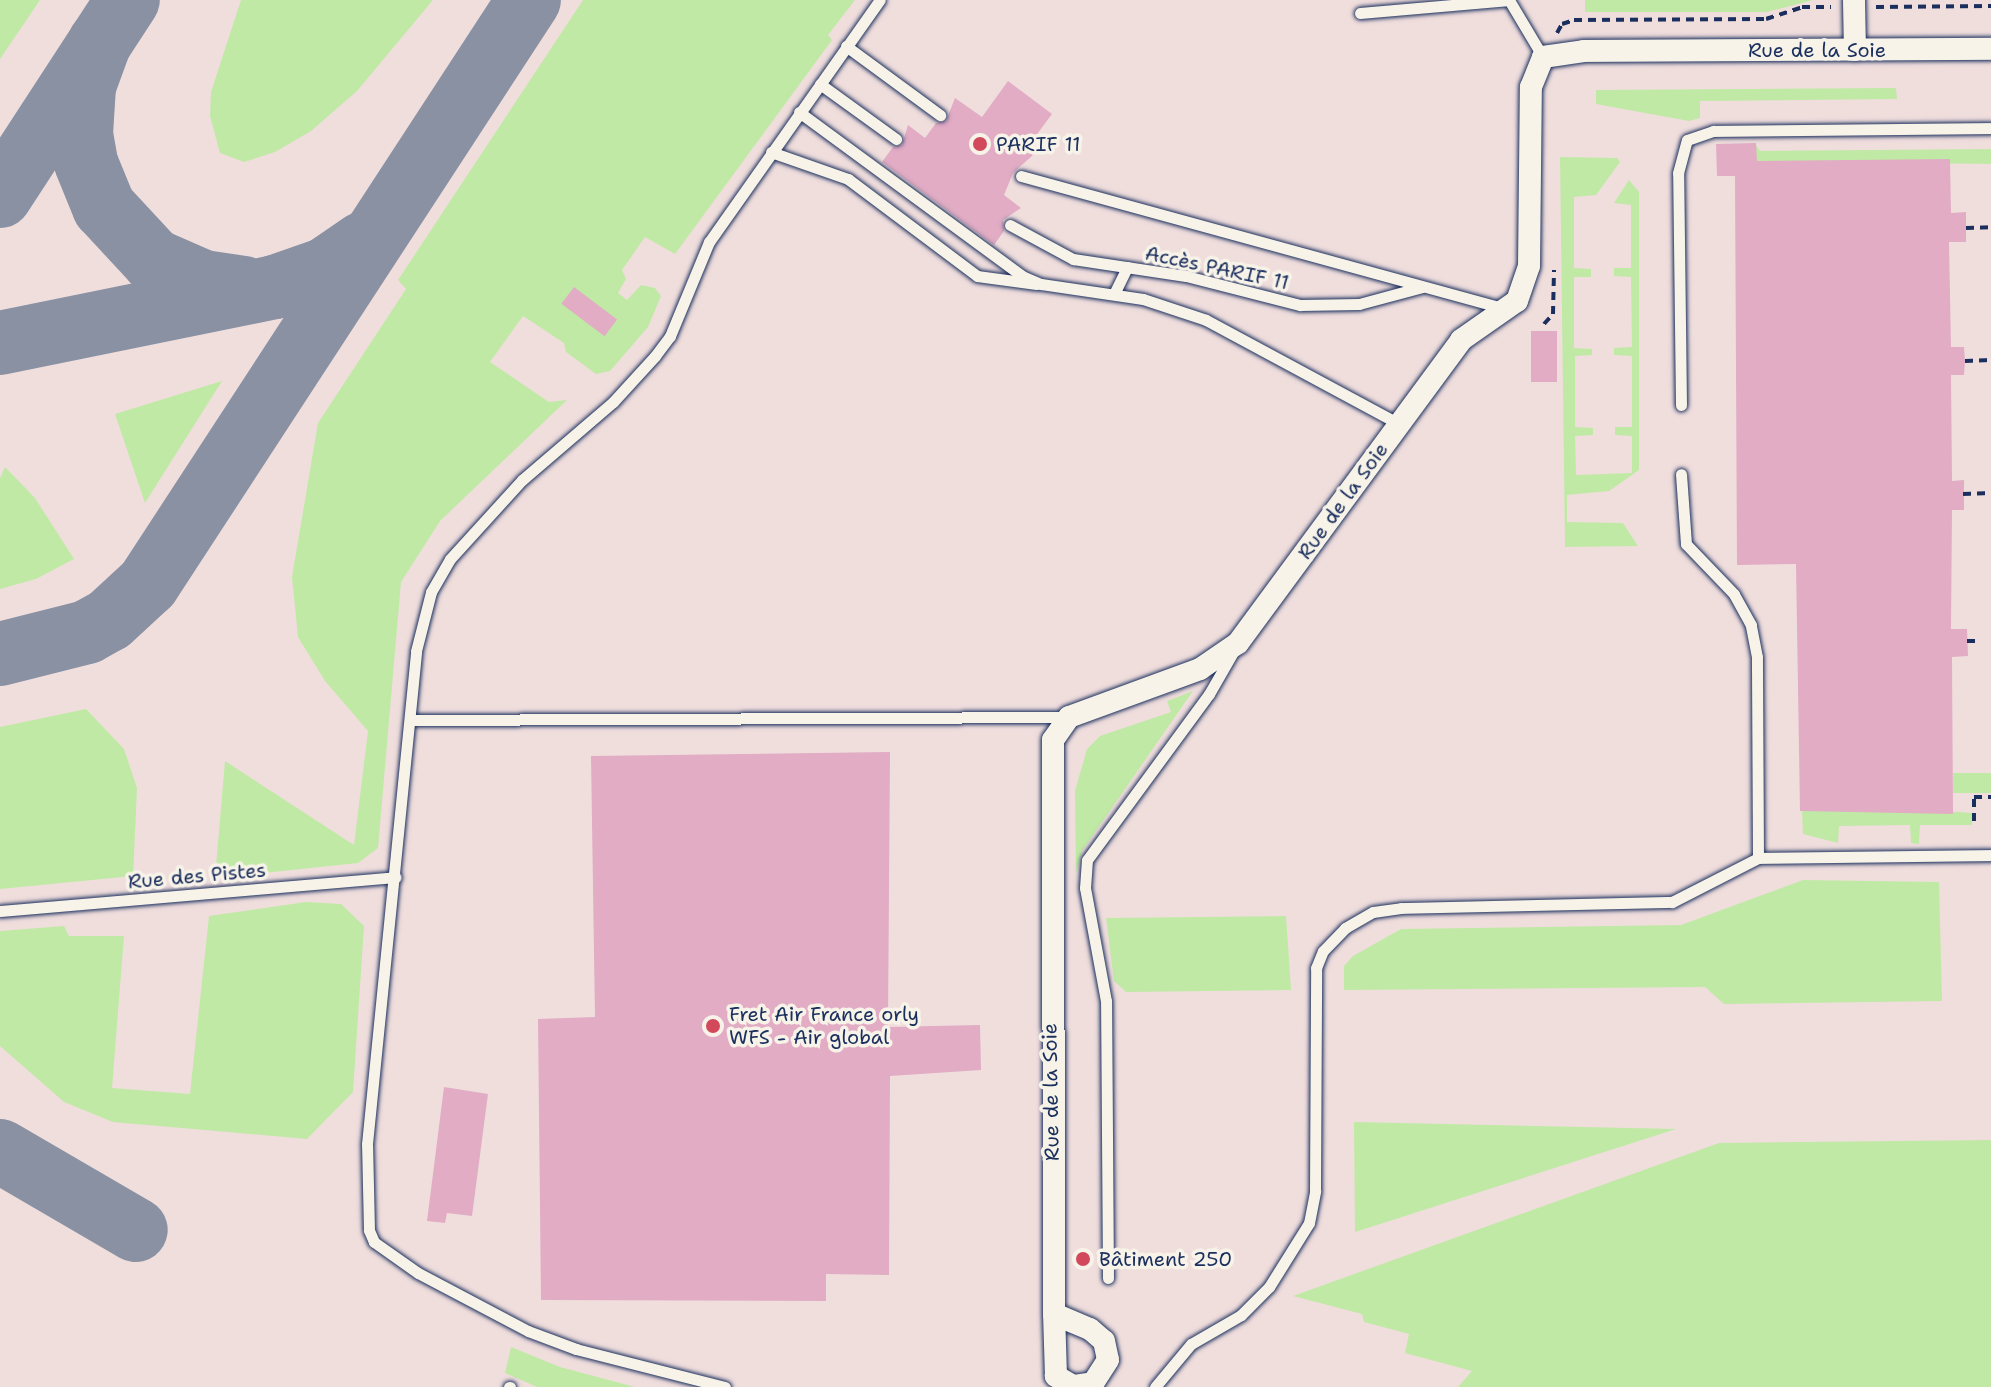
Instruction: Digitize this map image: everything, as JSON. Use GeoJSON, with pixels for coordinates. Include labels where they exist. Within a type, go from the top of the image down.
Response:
{"type":"FeatureCollection","features":[{"type":"Feature","properties":{"kind":"street"},"geometry":{"type":"LineString","coordinates":[[1847,4],[1855,50]]}},
{"type":"Feature","properties":{"kind":"street","name":"Rue de la Soie"},"geometry":{"type":"LineString","coordinates":[[1550,56],[1991,49]]}},
{"type":"Feature","properties":{"kind":"street"},"geometry":{"type":"LineString","coordinates":[[1510,310],[1529,266],[1531,87],[1550,56]]}},
{"type":"Feature","properties":{"kind":"street","name":"Rue de la Soie"},"geometry":{"type":"LineString","coordinates":[[1054,1314],[1049,755],[1056,733],[1069,717],[1200,669],[1238,643],[1461,340],[1510,310]]}},
{"type":"Feature","properties":{"kind":"lane"},"geometry":{"type":"LineString","coordinates":[[725,1387],[576,1349],[528,1331],[418,1273],[374,1242],[366,1216],[367,1144],[421,621],[450,559],[522,480],[613,402],[670,336],[703,252],[880,0]]}},
{"type":"Feature","properties":{"kind":"lane"},"geometry":{"type":"LineString","coordinates":[[1360,13],[1509,0],[1550,56]]}},
{"type":"Feature","properties":{"kind":"lane"},"geometry":{"type":"LineString","coordinates":[[846,46],[940,115]]}},
{"type":"Feature","properties":{"kind":"lane"},"geometry":{"type":"LineString","coordinates":[[820,84],[896,139]]}},
{"type":"Feature","properties":{"kind":"lane"},"geometry":{"type":"LineString","coordinates":[[799,112],[1007,266],[1041,284]]}},
{"type":"Feature","properties":{"kind":"lane"},"geometry":{"type":"LineString","coordinates":[[1681,405],[1678,173],[1687,140],[1713,131],[1991,128]]}},
{"type":"Feature","properties":{"kind":"lane"},"geometry":{"type":"LineString","coordinates":[[771,152],[848,179],[977,276],[998,283],[1041,284],[1114,294],[1238,333],[1399,424]]}},
{"type":"Feature","properties":{"kind":"lane","name":"Accès PARIF 11"},"geometry":{"type":"LineString","coordinates":[[1021,176],[1510,310]]}},
{"type":"Feature","properties":{"kind":"lane","name":"Accès PARIF 11"},"geometry":{"type":"LineString","coordinates":[[1010,225],[1073,259],[1186,276],[1314,307],[1359,304],[1422,287]]}},
{"type":"Feature","properties":{"kind":"lane"},"geometry":{"type":"LineString","coordinates":[[1114,294],[1127,267]]}},
{"type":"Feature","properties":{"kind":"lane"},"geometry":{"type":"LineString","coordinates":[[1681,474],[1686,544],[1734,594],[1751,625],[1757,657],[1758,858]]}},
{"type":"Feature","properties":{"kind":"lane"},"geometry":{"type":"LineString","coordinates":[[1108,1278],[1106,1001],[1085,888],[1087,860],[1209,694],[1238,643]]}},
{"type":"Feature","properties":{"kind":"lane"},"geometry":{"type":"LineString","coordinates":[[411,720],[1069,717]]}},
{"type":"Feature","properties":{"kind":"lane"},"geometry":{"type":"LineString","coordinates":[[1155,1387],[1191,1344],[1241,1315],[1269,1287],[1309,1223],[1315,1191],[1316,968],[1323,951],[1345,928],[1373,912],[1401,908],[1672,902],[1758,858],[1991,855]]}},
{"type":"Feature","properties":{"kind":"lane","name":"Rue des Pistes"},"geometry":{"type":"LineString","coordinates":[[0,911],[396,877]]}},
{"type":"Feature","properties":{"kind":"path"},"geometry":{"type":"LineString","coordinates":[[1550,56],[1557,29],[1574,20],[1766,19],[1802,7],[1847,4]]}},
{"type":"Feature","properties":{"kind":"path"},"geometry":{"type":"LineString","coordinates":[[1877,7],[1991,6]]}},
{"type":"Feature","properties":{"kind":"path"},"geometry":{"type":"LineString","coordinates":[[1966,228],[1991,227]]}},
{"type":"Feature","properties":{"kind":"path"},"geometry":{"type":"LineString","coordinates":[[1544,324],[1553,314],[1553,267]]}},
{"type":"Feature","properties":{"kind":"path"},"geometry":{"type":"LineString","coordinates":[[1965,361],[1991,360]]}},
{"type":"Feature","properties":{"kind":"path"},"geometry":{"type":"LineString","coordinates":[[1963,494],[1991,493]]}},
{"type":"Feature","properties":{"kind":"path"},"geometry":{"type":"LineString","coordinates":[[1967,641],[1978,641]]}},
{"type":"Feature","properties":{"kind":"path"},"geometry":{"type":"LineString","coordinates":[[1974,821],[1974,797],[1991,797]]}},
{"type":"Feature","properties":{"kind":"shaded area"},"geometry":{"type":"Polygon","coordinates":[[[0,0],[1991,0],[1991,1387],[0,1387],[0,0]]]}},
{"type":"Feature","properties":{"kind":"green space"},"geometry":{"type":"Polygon","coordinates":[[[0,0],[40,0],[0,59],[0,0]]]}},
{"type":"Feature","properties":{"kind":"green space"},"geometry":{"type":"Polygon","coordinates":[[[241,0],[433,0],[357,91],[311,131],[275,152],[244,162],[220,153],[210,116],[211,92],[241,0]]]}},
{"type":"Feature","properties":{"kind":"green space"},"geometry":{"type":"Polygon","coordinates":[[[583,0],[855,0],[828,35],[832,40],[675,254],[645,237],[622,270],[626,279],[618,293],[627,300],[641,285],[655,288],[661,296],[648,327],[610,371],[596,374],[566,352],[564,343],[523,316],[490,362],[549,402],[567,400],[440,521],[401,582],[378,848],[358,863],[215,878],[225,761],[354,845],[368,731],[325,681],[298,637],[292,577],[318,423],[406,289],[398,280],[583,0]]]}},
{"type":"Feature","properties":{"kind":"green space"},"geometry":{"type":"Polygon","coordinates":[[[1585,0],[1813,0],[1767,12],[1585,12],[1585,0]]]}},
{"type":"Feature","properties":{"kind":"green space"},"geometry":{"type":"Polygon","coordinates":[[[1896,88],[1897,99],[1700,101],[1700,118],[1689,121],[1596,104],[1596,90],[1896,88]]]}},
{"type":"Feature","properties":{"kind":"green space"},"geometry":{"type":"Polygon","coordinates":[[[1756,145],[1760,151],[1991,149],[1991,164],[1756,161],[1756,145]]]}},
{"type":"Feature","properties":{"kind":"green space"},"geometry":{"type":"Polygon","coordinates":[[[1560,157],[1617,158],[1620,162],[1596,195],[1574,197],[1574,268],[1591,269],[1591,277],[1574,277],[1574,348],[1592,349],[1592,355],[1575,356],[1575,427],[1593,428],[1593,435],[1575,436],[1576,475],[1632,473],[1632,436],[1615,435],[1615,427],[1632,427],[1632,356],[1614,355],[1614,348],[1632,347],[1631,277],[1614,276],[1614,268],[1631,268],[1631,205],[1614,203],[1629,180],[1639,192],[1639,470],[1609,491],[1567,495],[1567,522],[1623,523],[1638,546],[1565,547],[1560,157]]]}},
{"type":"Feature","properties":{"kind":"green space"},"geometry":{"type":"Polygon","coordinates":[[[222,381],[145,503],[115,414],[222,381]]]}},
{"type":"Feature","properties":{"kind":"green space"},"geometry":{"type":"Polygon","coordinates":[[[5,467],[35,498],[74,559],[36,579],[0,589],[0,478],[5,467]]]}},
{"type":"Feature","properties":{"kind":"green space"},"geometry":{"type":"Polygon","coordinates":[[[1193,691],[1082,851],[1076,873],[1075,791],[1087,749],[1100,736],[1171,712],[1167,701],[1193,691]]]}},
{"type":"Feature","properties":{"kind":"green space"},"geometry":{"type":"Polygon","coordinates":[[[86,709],[124,749],[137,788],[133,876],[0,889],[0,727],[86,709]]]}},
{"type":"Feature","properties":{"kind":"green space"},"geometry":{"type":"Polygon","coordinates":[[[1953,773],[1991,773],[1991,793],[1953,793],[1953,773]]]}},
{"type":"Feature","properties":{"kind":"green space"},"geometry":{"type":"Polygon","coordinates":[[[1929,810],[1972,813],[1972,825],[1920,825],[1919,844],[1911,843],[1910,825],[1839,826],[1838,843],[1803,834],[1802,811],[1929,810]]]}},
{"type":"Feature","properties":{"kind":"green space"},"geometry":{"type":"Polygon","coordinates":[[[1803,880],[1939,882],[1942,1001],[1724,1004],[1705,987],[1344,990],[1344,966],[1353,956],[1401,929],[1681,925],[1803,880]]]}},
{"type":"Feature","properties":{"kind":"green space"},"geometry":{"type":"Polygon","coordinates":[[[306,902],[341,904],[364,926],[353,1092],[307,1139],[113,1122],[64,1102],[0,1046],[0,931],[64,926],[69,936],[124,936],[112,1088],[190,1094],[209,916],[306,902]]]}},
{"type":"Feature","properties":{"kind":"green space"},"geometry":{"type":"Polygon","coordinates":[[[1286,916],[1291,990],[1126,992],[1114,981],[1106,918],[1286,916]]]}},
{"type":"Feature","properties":{"kind":"green space"},"geometry":{"type":"Polygon","coordinates":[[[1354,1122],[1676,1129],[1355,1232],[1354,1122]]]}},
{"type":"Feature","properties":{"kind":"green space"},"geometry":{"type":"Polygon","coordinates":[[[1991,1140],[1991,1387],[1458,1387],[1472,1371],[1405,1353],[1409,1334],[1364,1322],[1362,1314],[1293,1296],[1719,1143],[1991,1140]]]}},
{"type":"Feature","properties":{"kind":"green space"},"geometry":{"type":"Polygon","coordinates":[[[511,1347],[560,1367],[635,1387],[537,1387],[505,1373],[511,1347]]]}},
{"type":"Feature","properties":{"kind":"building"},"geometry":{"type":"Polygon","coordinates":[[[1008,81],[1052,114],[1026,149],[1033,155],[1013,173],[1004,195],[1021,208],[1003,220],[1004,231],[994,245],[882,162],[893,147],[902,145],[908,125],[925,138],[936,123],[946,121],[955,98],[982,117],[1008,81]]]}},
{"type":"Feature","properties":{"kind":"building"},"geometry":{"type":"Polygon","coordinates":[[[1756,143],[1757,161],[1950,159],[1951,213],[1966,212],[1966,242],[1949,242],[1951,347],[1964,347],[1965,361],[1964,375],[1951,375],[1952,481],[1964,480],[1964,510],[1952,510],[1951,629],[1967,629],[1968,656],[1952,657],[1953,814],[1800,811],[1796,564],[1737,565],[1735,176],[1717,176],[1716,144],[1756,143]]]}},
{"type":"Feature","properties":{"kind":"building"},"geometry":{"type":"Polygon","coordinates":[[[574,287],[617,319],[604,336],[561,304],[574,287]]]}},
{"type":"Feature","properties":{"kind":"building"},"geometry":{"type":"Polygon","coordinates":[[[1531,331],[1557,331],[1557,382],[1531,382],[1531,331]]]}},
{"type":"Feature","properties":{"kind":"building","name":"Fret Air France orly WFS - Air global"},"geometry":{"type":"Polygon","coordinates":[[[890,752],[888,1027],[980,1025],[981,1070],[890,1076],[889,1275],[826,1274],[826,1301],[541,1300],[538,1019],[595,1017],[591,756],[890,752]]]}},
{"type":"Feature","properties":{"kind":"building"},"geometry":{"type":"Polygon","coordinates":[[[444,1087],[488,1094],[472,1216],[447,1213],[445,1223],[427,1221],[444,1087]]]}},
{"type":"Feature","properties":{"kind":"taxiway"},"geometry":{"type":"LineString","coordinates":[[0,196],[128,0]]}},
{"type":"Feature","properties":{"kind":"taxiway"},"geometry":{"type":"LineString","coordinates":[[0,654],[87,632],[109,620],[148,584],[529,0]]}},
{"type":"Feature","properties":{"kind":"taxiway"},"geometry":{"type":"LineString","coordinates":[[100,42],[84,86],[81,134],[86,163],[104,207],[153,260],[203,282],[244,288]]}},
{"type":"Feature","properties":{"kind":"taxiway"},"geometry":{"type":"LineString","coordinates":[[0,343],[275,287],[326,269],[364,243]]}},
{"type":"Feature","properties":{"kind":"taxiway"},"geometry":{"type":"LineString","coordinates":[[0,1151],[136,1230]]}},
{"type":"Feature","properties":{"kind":"place","name":"PARIF 11"},"geometry":{"type":"Point","coordinates":[980,144]}},
{"type":"Feature","properties":{"kind":"place","name":"Fret Air France orly WFS - Air global"},"geometry":{"type":"Point","coordinates":[713,1026]}},
{"type":"Feature","properties":{"kind":"place","name":"Bâtiment 250"},"geometry":{"type":"Point","coordinates":[1083,1259]}}]}
